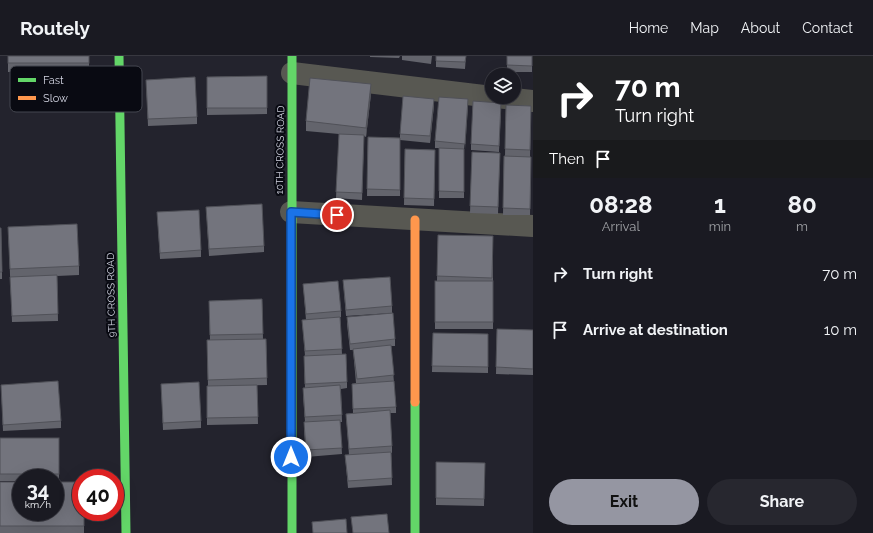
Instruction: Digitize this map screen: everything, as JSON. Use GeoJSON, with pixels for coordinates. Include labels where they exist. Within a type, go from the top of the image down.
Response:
{"type":"FeatureCollection","features":[{"type":"Feature","properties":{"kind":"street","name":"9TH CROSS ROAD"},"geometry":{"type":"LineString","coordinates":[[119,56],[119,66]]}},
{"type":"Feature","properties":{"kind":"street"},"geometry":{"type":"LineString","coordinates":[[292,64],[485,96]]}},
{"type":"Feature","properties":{"kind":"street","name":"10TH CROSS ROAD"},"geometry":{"type":"LineString","coordinates":[[292,64],[292,533]]}},
{"type":"Feature","properties":{"kind":"street"},"geometry":{"type":"LineString","coordinates":[[521,100],[533,101]]}},
{"type":"Feature","properties":{"kind":"street","name":"9TH CROSS ROAD"},"geometry":{"type":"LineString","coordinates":[[120,112],[126,533]]}},
{"type":"Feature","properties":{"kind":"street"},"geometry":{"type":"LineString","coordinates":[[291,212],[533,226]]}},
{"type":"Feature","properties":{"kind":"street"},"geometry":{"type":"LineString","coordinates":[[415,220],[415,533]]}},
{"type":"Feature","properties":{"kind":"building"},"geometry":{"type":"Polygon","coordinates":[[[8,56],[89,56],[89,63],[8,63],[8,56]]]}},
{"type":"Feature","properties":{"kind":"building"},"geometry":{"type":"Polygon","coordinates":[[[436,56],[466,56],[465,62],[436,61],[436,56]]]}},
{"type":"Feature","properties":{"kind":"building"},"geometry":{"type":"Polygon","coordinates":[[[507,56],[532,56],[532,66],[507,65],[507,56]]]}},
{"type":"Feature","properties":{"kind":"building"},"geometry":{"type":"Polygon","coordinates":[[[267,76],[267,108],[207,108],[207,77],[267,76]]]}},
{"type":"Feature","properties":{"kind":"building"},"geometry":{"type":"Polygon","coordinates":[[[195,77],[197,117],[148,119],[146,80],[195,77]]]}},
{"type":"Feature","properties":{"kind":"building"},"geometry":{"type":"Polygon","coordinates":[[[310,78],[371,84],[366,128],[306,121],[310,78]]]}},
{"type":"Feature","properties":{"kind":"building"},"geometry":{"type":"Polygon","coordinates":[[[403,96],[434,99],[430,136],[400,134],[403,96]]]}},
{"type":"Feature","properties":{"kind":"building"},"geometry":{"type":"Polygon","coordinates":[[[439,97],[468,99],[465,144],[435,141],[439,97]]]}},
{"type":"Feature","properties":{"kind":"building"},"geometry":{"type":"Polygon","coordinates":[[[473,101],[485,102],[485,104],[501,104],[499,146],[471,144],[473,101]]]}},
{"type":"Feature","properties":{"kind":"building"},"geometry":{"type":"Polygon","coordinates":[[[506,105],[531,106],[530,150],[505,149],[506,105]]]}},
{"type":"Feature","properties":{"kind":"building"},"geometry":{"type":"Polygon","coordinates":[[[339,134],[364,135],[362,193],[336,192],[339,134]]]}},
{"type":"Feature","properties":{"kind":"building"},"geometry":{"type":"Polygon","coordinates":[[[368,137],[400,138],[400,190],[367,189],[368,137]]]}},
{"type":"Feature","properties":{"kind":"building"},"geometry":{"type":"Polygon","coordinates":[[[439,148],[464,149],[464,192],[439,191],[439,148]]]}},
{"type":"Feature","properties":{"kind":"building"},"geometry":{"type":"Polygon","coordinates":[[[405,149],[435,150],[434,199],[404,198],[405,149]]]}},
{"type":"Feature","properties":{"kind":"building"},"geometry":{"type":"Polygon","coordinates":[[[472,152],[500,153],[498,207],[470,206],[472,152]]]}},
{"type":"Feature","properties":{"kind":"building"},"geometry":{"type":"Polygon","coordinates":[[[504,156],[531,157],[530,209],[503,208],[504,156]]]}},
{"type":"Feature","properties":{"kind":"building"},"geometry":{"type":"Polygon","coordinates":[[[262,204],[264,246],[209,249],[206,207],[262,204]]]}},
{"type":"Feature","properties":{"kind":"building"},"geometry":{"type":"Polygon","coordinates":[[[199,210],[201,250],[160,253],[157,212],[199,210]]]}},
{"type":"Feature","properties":{"kind":"building"},"geometry":{"type":"Polygon","coordinates":[[[77,224],[79,266],[10,269],[8,227],[77,224]]]}},
{"type":"Feature","properties":{"kind":"building"},"geometry":{"type":"Polygon","coordinates":[[[1,228],[2,272],[0,272],[1,228]]]}},
{"type":"Feature","properties":{"kind":"building"},"geometry":{"type":"Polygon","coordinates":[[[438,235],[493,236],[492,278],[437,276],[438,235]]]}},
{"type":"Feature","properties":{"kind":"building"},"geometry":{"type":"Polygon","coordinates":[[[57,275],[58,314],[12,316],[10,277],[57,275]]]}},
{"type":"Feature","properties":{"kind":"building"},"geometry":{"type":"Polygon","coordinates":[[[390,277],[392,306],[346,310],[343,280],[390,277]]]}},
{"type":"Feature","properties":{"kind":"building"},"geometry":{"type":"Polygon","coordinates":[[[338,281],[341,311],[306,314],[303,284],[338,281]]]}},
{"type":"Feature","properties":{"kind":"building"},"geometry":{"type":"Polygon","coordinates":[[[435,281],[493,281],[493,322],[435,322],[435,281]]]}},
{"type":"Feature","properties":{"kind":"building"},"geometry":{"type":"Polygon","coordinates":[[[262,299],[263,334],[210,335],[209,301],[262,299]]]}},
{"type":"Feature","properties":{"kind":"building"},"geometry":{"type":"Polygon","coordinates":[[[393,313],[395,339],[350,344],[347,317],[393,313]]]}},
{"type":"Feature","properties":{"kind":"building"},"geometry":{"type":"Polygon","coordinates":[[[340,317],[342,349],[305,351],[302,320],[340,317]]]}},
{"type":"Feature","properties":{"kind":"building"},"geometry":{"type":"Polygon","coordinates":[[[497,329],[533,330],[533,369],[496,367],[497,329]]]}},
{"type":"Feature","properties":{"kind":"building"},"geometry":{"type":"Polygon","coordinates":[[[433,333],[488,334],[488,367],[432,366],[433,333]]]}},
{"type":"Feature","properties":{"kind":"building"},"geometry":{"type":"Polygon","coordinates":[[[266,339],[267,378],[208,380],[207,340],[266,339]]]}},
{"type":"Feature","properties":{"kind":"building"},"geometry":{"type":"Polygon","coordinates":[[[391,345],[394,375],[357,379],[353,349],[391,345]]]}},
{"type":"Feature","properties":{"kind":"building"},"geometry":{"type":"Polygon","coordinates":[[[346,354],[347,382],[305,384],[304,356],[346,354]]]}},
{"type":"Feature","properties":{"kind":"building"},"geometry":{"type":"Polygon","coordinates":[[[58,381],[61,421],[3,425],[1,385],[58,381]]]}},
{"type":"Feature","properties":{"kind":"building"},"geometry":{"type":"Polygon","coordinates":[[[394,381],[396,407],[353,409],[352,384],[394,381]]]}},
{"type":"Feature","properties":{"kind":"building"},"geometry":{"type":"Polygon","coordinates":[[[199,382],[201,421],[163,423],[161,384],[199,382]]]}},
{"type":"Feature","properties":{"kind":"building"},"geometry":{"type":"Polygon","coordinates":[[[257,385],[258,417],[207,418],[207,386],[257,385]]]}},
{"type":"Feature","properties":{"kind":"building"},"geometry":{"type":"Polygon","coordinates":[[[340,385],[342,415],[305,417],[303,388],[340,385]]]}},
{"type":"Feature","properties":{"kind":"building"},"geometry":{"type":"Polygon","coordinates":[[[390,410],[392,446],[349,449],[346,414],[390,410]]]}},
{"type":"Feature","properties":{"kind":"building"},"geometry":{"type":"Polygon","coordinates":[[[340,420],[342,448],[306,450],[304,422],[340,420]]]}},
{"type":"Feature","properties":{"kind":"building"},"geometry":{"type":"Polygon","coordinates":[[[0,438],[59,438],[59,469],[12,469],[12,474],[0,474],[0,438]]]}},
{"type":"Feature","properties":{"kind":"building"},"geometry":{"type":"Polygon","coordinates":[[[391,452],[392,478],[348,481],[345,455],[391,452]]]}},
{"type":"Feature","properties":{"kind":"building"},"geometry":{"type":"Polygon","coordinates":[[[436,462],[485,463],[484,499],[436,498],[436,462]]]}},
{"type":"Feature","properties":{"kind":"building"},"geometry":{"type":"Polygon","coordinates":[[[0,482],[12,482],[12,521],[64,521],[64,482],[72,482],[72,521],[84,521],[84,526],[0,526],[0,482]]]}},
{"type":"Feature","properties":{"kind":"building"},"geometry":{"type":"Polygon","coordinates":[[[387,514],[389,533],[353,533],[351,517],[387,514]]]}},
{"type":"Feature","properties":{"kind":"building"},"geometry":{"type":"Polygon","coordinates":[[[346,519],[347,533],[313,533],[312,522],[346,519]]]}},
{"type":"Feature","properties":{"kind":"traffic: fast"},"geometry":{"type":"LineString","coordinates":[[119,56],[119,66]]}},
{"type":"Feature","properties":{"kind":"traffic: fast"},"geometry":{"type":"LineString","coordinates":[[292,56],[292,533]]}},
{"type":"Feature","properties":{"kind":"traffic: fast"},"geometry":{"type":"LineString","coordinates":[[120,112],[126,533]]}},
{"type":"Feature","properties":{"kind":"traffic: fast"},"geometry":{"type":"LineString","coordinates":[[415,402],[415,533]]}},
{"type":"Feature","properties":{"kind":"traffic: slow"},"geometry":{"type":"LineString","coordinates":[[415,220],[415,402]]}},
{"type":"Feature","properties":{"kind":"route"},"geometry":{"type":"LineString","coordinates":[[291,457],[291,212],[337,215]]}}]}
